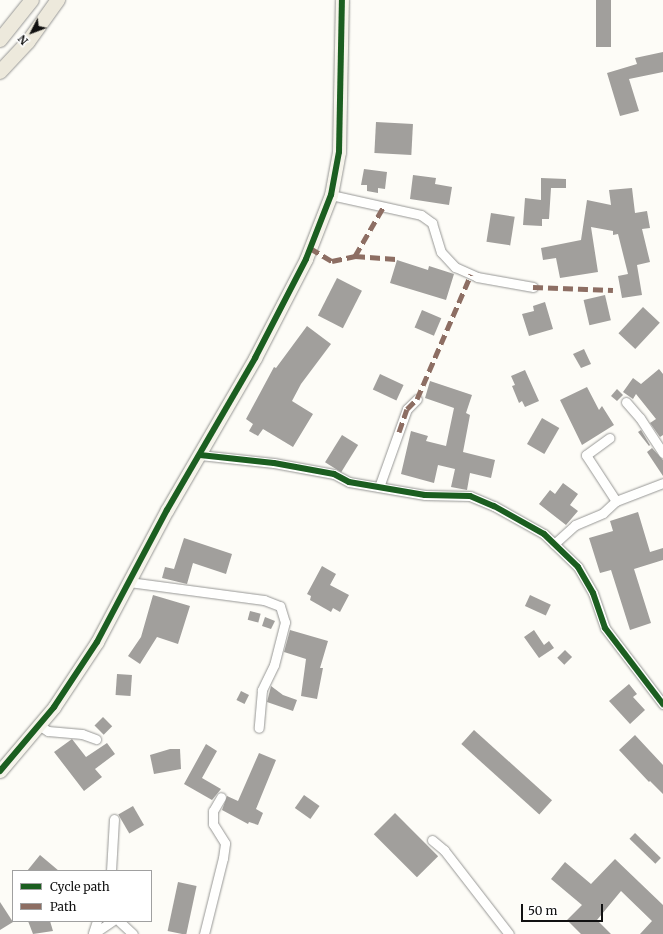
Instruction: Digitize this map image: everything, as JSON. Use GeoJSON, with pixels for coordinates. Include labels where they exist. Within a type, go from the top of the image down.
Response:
{"type":"FeatureCollection","features":[{"type":"Feature","properties":{"kind":"main road"},"geometry":{"type":"LineString","coordinates":[[0,40],[32,0]]}},
{"type":"Feature","properties":{"kind":"main road"},"geometry":{"type":"LineString","coordinates":[[0,72],[28,42],[58,0]]}},
{"type":"Feature","properties":{"kind":"street"},"geometry":{"type":"LineString","coordinates":[[0,771],[54,707],[97,642],[167,510],[200,455],[306,259],[331,195],[339,152],[342,0]]}},
{"type":"Feature","properties":{"kind":"street"},"geometry":{"type":"LineString","coordinates":[[331,195],[421,215],[432,223],[441,252],[455,267],[476,277],[533,287]]}},
{"type":"Feature","properties":{"kind":"street"},"geometry":{"type":"LineString","coordinates":[[379,487],[407,409],[417,399]]}},
{"type":"Feature","properties":{"kind":"street"},"geometry":{"type":"LineString","coordinates":[[626,402],[640,418],[663,453]]}},
{"type":"Feature","properties":{"kind":"street"},"geometry":{"type":"LineString","coordinates":[[609,438],[586,455],[616,501]]}},
{"type":"Feature","properties":{"kind":"street"},"geometry":{"type":"LineString","coordinates":[[200,455],[274,463],[334,474],[349,482],[425,495],[470,496],[494,506],[544,534],[578,567],[592,593],[605,628],[663,704]]}},
{"type":"Feature","properties":{"kind":"street"},"geometry":{"type":"LineString","coordinates":[[554,544],[570,529],[603,513],[616,501],[663,482]]}},
{"type":"Feature","properties":{"kind":"street"},"geometry":{"type":"LineString","coordinates":[[129,582],[264,600],[280,606],[284,622],[274,665],[262,690],[259,728]]}},
{"type":"Feature","properties":{"kind":"street"},"geometry":{"type":"LineString","coordinates":[[39,725],[48,730],[82,734],[96,739]]}},
{"type":"Feature","properties":{"kind":"street"},"geometry":{"type":"LineString","coordinates":[[204,934],[223,858],[225,844],[213,824],[213,811],[221,797]]}},
{"type":"Feature","properties":{"kind":"street"},"geometry":{"type":"LineString","coordinates":[[111,870],[114,819]]}},
{"type":"Feature","properties":{"kind":"street"},"geometry":{"type":"LineString","coordinates":[[432,840],[444,850],[509,934]]}},
{"type":"Feature","properties":{"kind":"street"},"geometry":{"type":"LineString","coordinates":[[93,933],[97,922]]}},
{"type":"Feature","properties":{"kind":"street"},"geometry":{"type":"LineString","coordinates":[[93,933],[110,922]]}},
{"type":"Feature","properties":{"kind":"street"},"geometry":{"type":"LineString","coordinates":[[120,922],[133,934]]}},
{"type":"Feature","properties":{"kind":"building"},"geometry":{"type":"Polygon","coordinates":[[[596,0],[611,0],[611,47],[596,47],[596,0]]]}},
{"type":"Feature","properties":{"kind":"building"},"geometry":{"type":"Polygon","coordinates":[[[663,52],[663,72],[629,79],[639,111],[620,116],[607,73],[637,64],[635,58],[663,52]]]}},
{"type":"Feature","properties":{"kind":"building"},"geometry":{"type":"Polygon","coordinates":[[[376,122],[413,124],[411,155],[374,153],[376,122]]]}},
{"type":"Feature","properties":{"kind":"building"},"geometry":{"type":"Polygon","coordinates":[[[364,169],[387,172],[385,189],[378,188],[378,193],[367,191],[367,185],[361,185],[364,169]]]}},
{"type":"Feature","properties":{"kind":"building"},"geometry":{"type":"Polygon","coordinates":[[[413,175],[436,178],[435,184],[452,187],[449,205],[410,199],[413,175]]]}},
{"type":"Feature","properties":{"kind":"building"},"geometry":{"type":"Polygon","coordinates":[[[541,178],[566,179],[566,188],[551,188],[549,219],[542,219],[542,226],[523,225],[525,198],[541,200],[541,178]]]}},
{"type":"Feature","properties":{"kind":"building"},"geometry":{"type":"Polygon","coordinates":[[[632,188],[635,213],[647,211],[650,228],[642,229],[650,262],[637,265],[642,295],[622,298],[618,276],[628,274],[618,234],[613,235],[613,231],[591,227],[598,272],[560,278],[556,258],[543,260],[541,248],[581,240],[587,200],[611,205],[609,190],[632,188]]]}},
{"type":"Feature","properties":{"kind":"building"},"geometry":{"type":"Polygon","coordinates":[[[491,213],[515,217],[510,245],[486,242],[491,213]]]}},
{"type":"Feature","properties":{"kind":"building"},"geometry":{"type":"Polygon","coordinates":[[[397,260],[428,270],[429,266],[454,274],[446,300],[390,283],[397,260]]]}},
{"type":"Feature","properties":{"kind":"building"},"geometry":{"type":"Polygon","coordinates":[[[337,278],[362,291],[343,328],[318,315],[337,278]]]}},
{"type":"Feature","properties":{"kind":"building"},"geometry":{"type":"Polygon","coordinates":[[[605,295],[611,320],[589,325],[584,300],[605,295]]]}},
{"type":"Feature","properties":{"kind":"building"},"geometry":{"type":"Polygon","coordinates":[[[545,302],[553,329],[529,336],[522,314],[534,311],[533,306],[545,302]]]}},
{"type":"Feature","properties":{"kind":"building"},"geometry":{"type":"Polygon","coordinates":[[[643,307],[660,323],[635,349],[618,333],[643,307]]]}},
{"type":"Feature","properties":{"kind":"building"},"geometry":{"type":"Polygon","coordinates":[[[422,310],[441,318],[434,336],[415,327],[422,310]]]}},
{"type":"Feature","properties":{"kind":"building"},"geometry":{"type":"Polygon","coordinates":[[[307,326],[331,344],[301,384],[292,401],[313,414],[293,447],[263,429],[258,436],[249,431],[253,424],[246,419],[274,367],[276,368],[307,326]]]}},
{"type":"Feature","properties":{"kind":"building"},"geometry":{"type":"Polygon","coordinates":[[[584,349],[591,364],[581,368],[573,354],[584,349]]]}},
{"type":"Feature","properties":{"kind":"building"},"geometry":{"type":"Polygon","coordinates":[[[659,369],[663,374],[663,435],[660,437],[650,423],[656,419],[636,394],[633,399],[623,392],[633,378],[641,384],[659,369]]]}},
{"type":"Feature","properties":{"kind":"building"},"geometry":{"type":"Polygon","coordinates":[[[525,370],[539,401],[525,407],[522,401],[519,403],[512,386],[515,385],[511,376],[525,370]]]}},
{"type":"Feature","properties":{"kind":"building"},"geometry":{"type":"Polygon","coordinates":[[[380,374],[404,385],[396,400],[373,389],[380,374]]]}},
{"type":"Feature","properties":{"kind":"building"},"geometry":{"type":"Polygon","coordinates":[[[430,381],[472,395],[466,413],[470,415],[463,452],[495,460],[491,478],[470,473],[467,490],[451,487],[455,469],[438,465],[434,483],[401,474],[411,431],[428,436],[426,441],[446,446],[454,408],[425,398],[430,381]]]}},
{"type":"Feature","properties":{"kind":"building"},"geometry":{"type":"Polygon","coordinates":[[[587,387],[599,410],[602,406],[614,425],[582,445],[560,400],[587,387]]]}},
{"type":"Feature","properties":{"kind":"building"},"geometry":{"type":"Polygon","coordinates":[[[617,389],[623,395],[617,401],[611,396],[617,389]]]}},
{"type":"Feature","properties":{"kind":"building"},"geometry":{"type":"Polygon","coordinates":[[[542,418],[559,428],[544,454],[527,444],[542,418]]]}},
{"type":"Feature","properties":{"kind":"building"},"geometry":{"type":"Polygon","coordinates":[[[641,430],[650,445],[649,446],[638,432],[641,430]]]}},
{"type":"Feature","properties":{"kind":"building"},"geometry":{"type":"Polygon","coordinates":[[[342,435],[358,445],[341,472],[325,462],[342,435]]]}},
{"type":"Feature","properties":{"kind":"building"},"geometry":{"type":"Polygon","coordinates":[[[652,448],[663,460],[663,476],[647,452],[652,448]]]}},
{"type":"Feature","properties":{"kind":"building"},"geometry":{"type":"Polygon","coordinates":[[[563,483],[578,494],[570,505],[578,511],[566,525],[539,504],[550,490],[555,494],[563,483]]]}},
{"type":"Feature","properties":{"kind":"building"},"geometry":{"type":"Polygon","coordinates":[[[638,512],[650,552],[663,548],[663,560],[634,569],[651,623],[630,630],[611,570],[600,573],[589,538],[613,531],[610,521],[638,512]]]}},
{"type":"Feature","properties":{"kind":"building"},"geometry":{"type":"Polygon","coordinates":[[[184,538],[232,554],[226,574],[193,563],[187,584],[162,578],[165,567],[174,569],[184,538]]]}},
{"type":"Feature","properties":{"kind":"building"},"geometry":{"type":"Polygon","coordinates":[[[322,566],[336,574],[330,585],[349,595],[340,612],[333,608],[331,612],[310,600],[311,596],[307,594],[322,566]]]}},
{"type":"Feature","properties":{"kind":"building"},"geometry":{"type":"Polygon","coordinates":[[[153,595],[190,606],[178,644],[157,637],[140,664],[128,656],[141,637],[153,595]]]}},
{"type":"Feature","properties":{"kind":"building"},"geometry":{"type":"Polygon","coordinates":[[[530,595],[551,605],[546,616],[525,606],[530,595]]]}},
{"type":"Feature","properties":{"kind":"building"},"geometry":{"type":"Polygon","coordinates":[[[250,611],[261,614],[258,623],[248,620],[250,611]]]}},
{"type":"Feature","properties":{"kind":"building"},"geometry":{"type":"Polygon","coordinates":[[[265,617],[275,621],[271,629],[262,626],[265,617]]]}},
{"type":"Feature","properties":{"kind":"building"},"geometry":{"type":"Polygon","coordinates":[[[290,630],[328,641],[320,668],[323,668],[317,699],[301,696],[306,659],[284,652],[290,630]]]}},
{"type":"Feature","properties":{"kind":"building"},"geometry":{"type":"Polygon","coordinates":[[[534,630],[544,645],[549,641],[554,648],[539,658],[524,637],[534,630]]]}},
{"type":"Feature","properties":{"kind":"building"},"geometry":{"type":"Polygon","coordinates":[[[565,650],[572,657],[564,665],[557,658],[565,650]]]}},
{"type":"Feature","properties":{"kind":"building"},"geometry":{"type":"Polygon","coordinates":[[[117,674],[132,675],[130,696],[116,695],[117,674]]]}},
{"type":"Feature","properties":{"kind":"building"},"geometry":{"type":"Polygon","coordinates":[[[629,684],[637,694],[633,697],[645,710],[630,724],[609,701],[629,684]]]}},
{"type":"Feature","properties":{"kind":"building"},"geometry":{"type":"Polygon","coordinates":[[[271,686],[283,695],[297,700],[293,711],[267,702],[271,686]]]}},
{"type":"Feature","properties":{"kind":"building"},"geometry":{"type":"Polygon","coordinates":[[[241,691],[249,695],[244,704],[236,700],[241,691]]]}},
{"type":"Feature","properties":{"kind":"building"},"geometry":{"type":"Polygon","coordinates":[[[103,717],[112,726],[104,735],[95,725],[103,717]]]}},
{"type":"Feature","properties":{"kind":"building"},"geometry":{"type":"Polygon","coordinates":[[[474,730],[552,800],[539,814],[461,744],[474,730]]]}},
{"type":"Feature","properties":{"kind":"building"},"geometry":{"type":"Polygon","coordinates":[[[635,735],[663,765],[663,794],[650,781],[649,782],[619,750],[635,735]]]}},
{"type":"Feature","properties":{"kind":"building"},"geometry":{"type":"Polygon","coordinates":[[[72,739],[86,757],[107,743],[115,754],[95,769],[102,777],[84,791],[54,752],[72,739]]]}},
{"type":"Feature","properties":{"kind":"building"},"geometry":{"type":"Polygon","coordinates":[[[206,744],[217,751],[202,778],[221,789],[212,800],[184,784],[206,744]]]}},
{"type":"Feature","properties":{"kind":"building"},"geometry":{"type":"Polygon","coordinates":[[[170,749],[180,749],[181,769],[154,774],[150,755],[170,749]]]}},
{"type":"Feature","properties":{"kind":"building"},"geometry":{"type":"Polygon","coordinates":[[[259,753],[276,760],[256,809],[263,813],[258,825],[249,822],[248,824],[222,810],[227,796],[238,801],[259,753]]]}},
{"type":"Feature","properties":{"kind":"building"},"geometry":{"type":"Polygon","coordinates":[[[304,795],[320,806],[310,819],[295,808],[304,795]]]}},
{"type":"Feature","properties":{"kind":"building"},"geometry":{"type":"Polygon","coordinates":[[[133,806],[144,825],[129,834],[118,814],[133,806]]]}},
{"type":"Feature","properties":{"kind":"building"},"geometry":{"type":"Polygon","coordinates":[[[395,813],[438,856],[417,877],[374,834],[395,813]]]}},
{"type":"Feature","properties":{"kind":"building"},"geometry":{"type":"Polygon","coordinates":[[[635,833],[661,858],[655,864],[629,839],[635,833]]]}},
{"type":"Feature","properties":{"kind":"building"},"geometry":{"type":"Polygon","coordinates":[[[40,855],[58,870],[28,870],[40,855]]]}},
{"type":"Feature","properties":{"kind":"building"},"geometry":{"type":"Polygon","coordinates":[[[615,859],[663,905],[663,934],[640,934],[652,921],[621,891],[597,920],[611,934],[581,934],[567,920],[582,905],[551,879],[565,862],[591,884],[615,859]]]}},
{"type":"Feature","properties":{"kind":"building"},"geometry":{"type":"Polygon","coordinates":[[[178,882],[197,886],[186,934],[168,931],[178,882]]]}},
{"type":"Feature","properties":{"kind":"building"},"geometry":{"type":"Polygon","coordinates":[[[0,902],[13,922],[0,930],[0,902]]]}},
{"type":"Feature","properties":{"kind":"building"},"geometry":{"type":"Polygon","coordinates":[[[28,922],[50,922],[53,931],[33,934],[28,922]]]}},
{"type":"Feature","properties":{"kind":"marked path"},"geometry":{"type":"LineString","coordinates":[[355,256],[384,206]]}},
{"type":"Feature","properties":{"kind":"marked path"},"geometry":{"type":"LineString","coordinates":[[310,248],[332,261],[355,256],[396,259]]}},
{"type":"Feature","properties":{"kind":"marked path"},"geometry":{"type":"LineString","coordinates":[[399,432],[407,409],[417,399],[471,274]]}},
{"type":"Feature","properties":{"kind":"marked path"},"geometry":{"type":"LineString","coordinates":[[533,287],[613,290]]}},
{"type":"Feature","properties":{"kind":"cycle path"},"geometry":{"type":"LineString","coordinates":[[0,771],[54,707],[97,642],[167,510],[255,358],[306,259],[331,195],[339,152],[342,0]]}},
{"type":"Feature","properties":{"kind":"cycle path"},"geometry":{"type":"LineString","coordinates":[[200,455],[274,463],[334,474],[349,482],[425,495],[470,496],[494,506],[544,534],[578,567],[593,593],[605,628],[663,704]]}}]}
